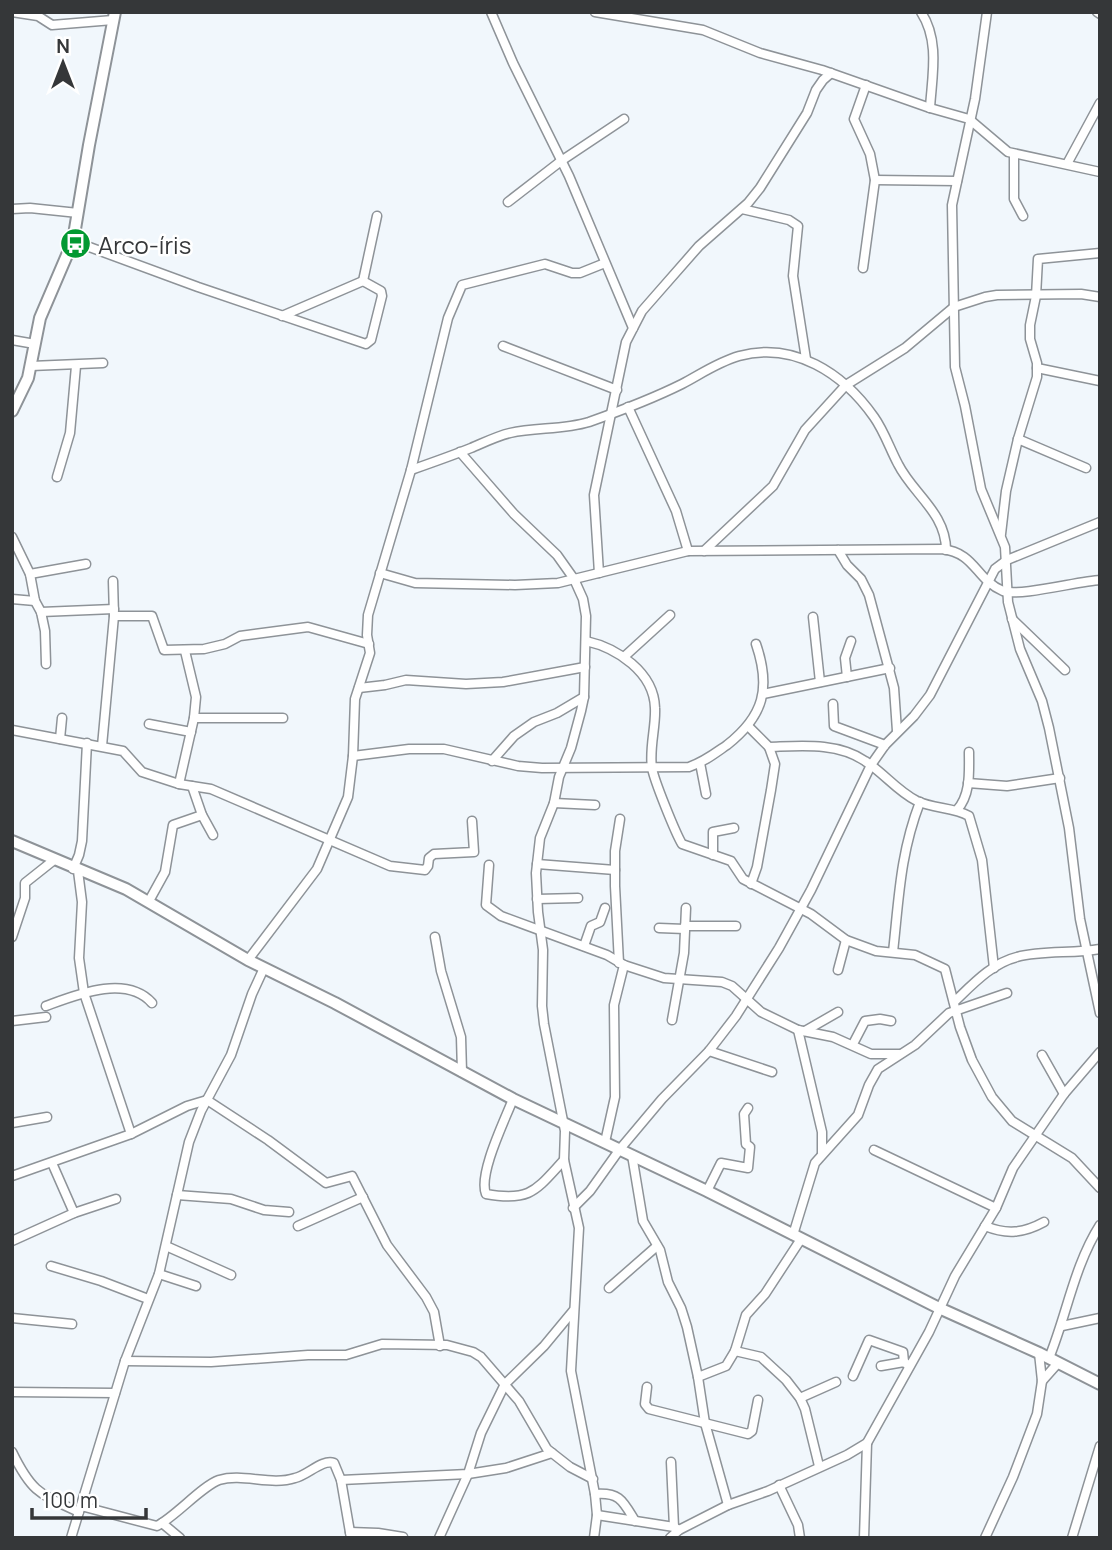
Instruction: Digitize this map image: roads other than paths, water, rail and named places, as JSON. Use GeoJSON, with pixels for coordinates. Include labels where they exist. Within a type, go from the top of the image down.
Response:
{"type":"FeatureCollection","features":[{"type":"Feature","properties":{"kind":"street"},"geometry":{"type":"LineString","coordinates":[[12,12],[38,16],[52,25],[90,17],[114,16],[73,241],[43,311],[31,366],[21,396],[12,411]]}},
{"type":"Feature","properties":{"kind":"street"},"geometry":{"type":"LineString","coordinates":[[491,12],[561,161],[633,328]]}},
{"type":"Feature","properties":{"kind":"street"},"geometry":{"type":"LineString","coordinates":[[595,12],[703,30],[760,53],[831,73],[969,119],[992,140],[1014,154],[1100,172]]}},
{"type":"Feature","properties":{"kind":"street"},"geometry":{"type":"LineString","coordinates":[[921,12],[929,27],[934,56],[930,108]]}},
{"type":"Feature","properties":{"kind":"street"},"geometry":{"type":"LineString","coordinates":[[988,12],[975,99],[951,219],[955,367],[979,479],[1007,560],[1007,592],[1020,649],[1042,701],[1060,778],[1087,951],[1100,1013]]}},
{"type":"Feature","properties":{"kind":"street"},"geometry":{"type":"LineString","coordinates":[[811,68],[816,90]]}},
{"type":"Feature","properties":{"kind":"street"},"geometry":{"type":"LineString","coordinates":[[599,573],[594,495],[626,342],[642,311],[699,246],[742,209],[760,188],[807,113],[816,90],[831,73]]}},
{"type":"Feature","properties":{"kind":"street"},"geometry":{"type":"LineString","coordinates":[[863,268],[875,180],[870,154],[854,119],[866,85]]}},
{"type":"Feature","properties":{"kind":"street"},"geometry":{"type":"LineString","coordinates":[[1067,164],[1100,103]]}},
{"type":"Feature","properties":{"kind":"street"},"geometry":{"type":"LineString","coordinates":[[508,202],[561,161],[624,119]]}},
{"type":"Feature","properties":{"kind":"street"},"geometry":{"type":"LineString","coordinates":[[1014,154],[1014,199],[1023,216]]}},
{"type":"Feature","properties":{"kind":"street"},"geometry":{"type":"LineString","coordinates":[[875,180],[957,181]]}},
{"type":"Feature","properties":{"kind":"street"},"geometry":{"type":"LineString","coordinates":[[12,209],[78,213]]}},
{"type":"Feature","properties":{"kind":"street"},"geometry":{"type":"LineString","coordinates":[[742,209],[789,220],[798,226],[793,276],[806,359]]}},
{"type":"Feature","properties":{"kind":"street"},"geometry":{"type":"LineString","coordinates":[[363,281],[377,216]]}},
{"type":"Feature","properties":{"kind":"street"},"geometry":{"type":"LineString","coordinates":[[73,241],[366,344],[371,340],[382,296],[381,291],[363,281]]}},
{"type":"Feature","properties":{"kind":"street"},"geometry":{"type":"LineString","coordinates":[[1000,537],[1006,491],[1018,439],[1034,391],[1037,368],[1030,339],[1030,325],[1039,258],[1100,253]]}},
{"type":"Feature","properties":{"kind":"street"},"geometry":{"type":"LineString","coordinates":[[248,960],[317,869],[348,797],[355,699],[370,653],[366,624],[411,470],[448,318],[462,285],[545,264],[580,273],[605,263]]}},
{"type":"Feature","properties":{"kind":"street"},"geometry":{"type":"LineString","coordinates":[[282,316],[363,281]]}},
{"type":"Feature","properties":{"kind":"street"},"geometry":{"type":"LineString","coordinates":[[704,551],[772,485],[805,430],[846,385],[905,348],[954,307],[985,297],[1081,294],[1100,298]]}},
{"type":"Feature","properties":{"kind":"street"},"geometry":{"type":"LineString","coordinates":[[12,340],[35,344]]}},
{"type":"Feature","properties":{"kind":"street"},"geometry":{"type":"LineString","coordinates":[[503,346],[617,390]]}},
{"type":"Feature","properties":{"kind":"street"},"geometry":{"type":"LineString","coordinates":[[411,470],[510,433],[568,426],[628,407],[739,356],[788,353],[806,359],[846,385],[874,417],[906,478],[935,514],[944,531],[946,550]]}},
{"type":"Feature","properties":{"kind":"street"},"geometry":{"type":"LineString","coordinates":[[31,366],[103,363]]}},
{"type":"Feature","properties":{"kind":"street"},"geometry":{"type":"LineString","coordinates":[[57,477],[70,433],[76,366]]}},
{"type":"Feature","properties":{"kind":"street"},"geometry":{"type":"LineString","coordinates":[[1037,368],[1100,381]]}},
{"type":"Feature","properties":{"kind":"street"},"geometry":{"type":"LineString","coordinates":[[628,407],[643,444],[672,501],[685,533],[688,551]]}},
{"type":"Feature","properties":{"kind":"street"},"geometry":{"type":"LineString","coordinates":[[1018,439],[1086,468]]}},
{"type":"Feature","properties":{"kind":"street"},"geometry":{"type":"LineString","coordinates":[[460,452],[514,514],[556,555],[574,579],[583,599],[586,641],[584,697],[565,768],[559,777],[554,803],[540,838],[537,900],[544,950],[542,1006],[565,1131],[564,1160],[579,1237],[571,1371],[593,1479],[597,1515],[594,1538]]}},
{"type":"Feature","properties":{"kind":"street"},"geometry":{"type":"LineString","coordinates":[[573,1208],[590,1191],[620,1149],[709,1051],[736,1016],[826,861],[871,765],[885,745],[914,716],[930,695],[995,569],[1007,560],[1100,522]]}},
{"type":"Feature","properties":{"kind":"street"},"geometry":{"type":"LineString","coordinates":[[12,537],[30,574],[35,601],[41,612],[45,631],[46,664]]}},
{"type":"Feature","properties":{"kind":"street"},"geometry":{"type":"LineString","coordinates":[[838,550],[847,565],[861,579],[869,596],[890,668],[897,731]]}},
{"type":"Feature","properties":{"kind":"street"},"geometry":{"type":"LineString","coordinates":[[380,573],[415,583],[515,585],[574,579],[688,551],[946,550],[965,556],[988,580],[1007,592],[1100,579]]}},
{"type":"Feature","properties":{"kind":"street"},"geometry":{"type":"LineString","coordinates":[[30,574],[86,564]]}},
{"type":"Feature","properties":{"kind":"street"},"geometry":{"type":"LineString","coordinates":[[102,746],[114,612],[114,581]]}},
{"type":"Feature","properties":{"kind":"street"},"geometry":{"type":"LineString","coordinates":[[12,599],[35,601]]}},
{"type":"Feature","properties":{"kind":"street"},"geometry":{"type":"LineString","coordinates":[[41,612],[114,612],[152,617],[162,649],[185,651],[225,644],[240,636],[303,627],[369,643]]}},
{"type":"Feature","properties":{"kind":"street"},"geometry":{"type":"LineString","coordinates":[[625,656],[670,615]]}},
{"type":"Feature","properties":{"kind":"street"},"geometry":{"type":"LineString","coordinates":[[813,617],[820,682]]}},
{"type":"Feature","properties":{"kind":"street"},"geometry":{"type":"LineString","coordinates":[[1013,619],[1065,670]]}},
{"type":"Feature","properties":{"kind":"street"},"geometry":{"type":"LineString","coordinates":[[586,641],[625,656],[654,697],[652,769],[682,844],[730,861],[743,879],[811,914],[846,940],[876,951],[924,957],[945,969],[972,1060],[992,1097],[1012,1121],[1072,1158],[1100,1188]]}},
{"type":"Feature","properties":{"kind":"street"},"geometry":{"type":"LineString","coordinates":[[847,677],[845,658],[851,641]]}},
{"type":"Feature","properties":{"kind":"street"},"geometry":{"type":"LineString","coordinates":[[353,755],[409,749],[444,749],[518,766],[652,769],[689,767],[701,763],[748,726],[756,713],[763,695],[764,681],[756,644]]}},
{"type":"Feature","properties":{"kind":"street"},"geometry":{"type":"LineString","coordinates":[[179,784],[196,697],[185,651]]}},
{"type":"Feature","properties":{"kind":"street"},"geometry":{"type":"LineString","coordinates":[[359,688],[406,680],[466,684],[503,682],[585,667]]}},
{"type":"Feature","properties":{"kind":"street"},"geometry":{"type":"LineString","coordinates":[[763,695],[890,668]]}},
{"type":"Feature","properties":{"kind":"street"},"geometry":{"type":"LineString","coordinates":[[492,761],[522,730],[584,697]]}},
{"type":"Feature","properties":{"kind":"street"},"geometry":{"type":"LineString","coordinates":[[833,704],[834,726],[885,745]]}},
{"type":"Feature","properties":{"kind":"street"},"geometry":{"type":"LineString","coordinates":[[60,739],[62,718]]}},
{"type":"Feature","properties":{"kind":"street"},"geometry":{"type":"LineString","coordinates":[[194,718],[283,718]]}},
{"type":"Feature","properties":{"kind":"street"},"geometry":{"type":"LineString","coordinates":[[149,724],[191,732]]}},
{"type":"Feature","properties":{"kind":"street"},"geometry":{"type":"LineString","coordinates":[[748,726],[769,747],[775,764],[757,867],[751,884]]}},
{"type":"Feature","properties":{"kind":"street"},"geometry":{"type":"LineString","coordinates":[[12,730],[123,751],[142,772],[179,784],[211,789],[390,866],[425,870],[429,858],[434,854],[475,851],[471,821]]}},
{"type":"Feature","properties":{"kind":"street"},"geometry":{"type":"LineString","coordinates":[[87,743],[82,841],[76,870],[82,902],[79,958],[85,993],[131,1134]]}},
{"type":"Feature","properties":{"kind":"street"},"geometry":{"type":"LineString","coordinates":[[769,747],[823,747],[849,754],[871,765],[902,792],[920,802],[957,810],[970,816],[982,860],[994,968]]}},
{"type":"Feature","properties":{"kind":"street"},"geometry":{"type":"LineString","coordinates":[[957,810],[968,783],[969,752]]}},
{"type":"Feature","properties":{"kind":"street"},"geometry":{"type":"LineString","coordinates":[[701,763],[706,794]]}},
{"type":"Feature","properties":{"kind":"street"},"geometry":{"type":"LineString","coordinates":[[968,783],[1007,786],[1060,778]]}},
{"type":"Feature","properties":{"kind":"street"},"geometry":{"type":"LineString","coordinates":[[192,786],[202,815],[213,835]]}},
{"type":"Feature","properties":{"kind":"street"},"geometry":{"type":"LineString","coordinates":[[893,952],[900,872],[908,834],[920,802]]}},
{"type":"Feature","properties":{"kind":"street"},"geometry":{"type":"LineString","coordinates":[[554,803],[595,806]]}},
{"type":"Feature","properties":{"kind":"street"},"geometry":{"type":"LineString","coordinates":[[149,901],[165,872],[173,825],[202,815]]}},
{"type":"Feature","properties":{"kind":"street"},"geometry":{"type":"LineString","coordinates":[[605,1142],[615,1097],[614,1005],[622,964],[615,870],[620,819]]}},
{"type":"Feature","properties":{"kind":"street"},"geometry":{"type":"LineString","coordinates":[[713,855],[713,832],[734,828]]}},
{"type":"Feature","properties":{"kind":"street"},"geometry":{"type":"LineString","coordinates":[[12,841],[126,889],[248,960],[513,1099],[1100,1384]]}},
{"type":"Feature","properties":{"kind":"street"},"geometry":{"type":"LineString","coordinates":[[12,937],[25,898],[25,883],[54,860]]}},
{"type":"Feature","properties":{"kind":"street"},"geometry":{"type":"LineString","coordinates":[[537,864],[615,870]]}},
{"type":"Feature","properties":{"kind":"street"},"geometry":{"type":"LineString","coordinates":[[489,865],[486,905],[501,916],[664,978],[722,982],[740,991],[761,1012],[801,1030],[853,1044],[871,1054],[900,1054]]}},
{"type":"Feature","properties":{"kind":"street"},"geometry":{"type":"LineString","coordinates":[[537,900],[578,898]]}},
{"type":"Feature","properties":{"kind":"street"},"geometry":{"type":"LineString","coordinates":[[584,946],[591,926],[600,922],[605,908]]}},
{"type":"Feature","properties":{"kind":"street"},"geometry":{"type":"LineString","coordinates":[[672,1020],[684,953],[686,908]]}},
{"type":"Feature","properties":{"kind":"street"},"geometry":{"type":"LineString","coordinates":[[659,928],[736,926]]}},
{"type":"Feature","properties":{"kind":"street"},"geometry":{"type":"LineString","coordinates":[[435,937],[441,971],[461,1037],[462,1072]]}},
{"type":"Feature","properties":{"kind":"street"},"geometry":{"type":"LineString","coordinates":[[838,970],[846,940]]}},
{"type":"Feature","properties":{"kind":"street"},"geometry":{"type":"LineString","coordinates":[[698,1377],[726,1366],[735,1351],[746,1315],[765,1294],[797,1237],[812,1170],[822,1153],[858,1115],[878,1069],[915,1045],[994,968],[1017,956],[1100,949]]}},
{"type":"Feature","properties":{"kind":"street"},"geometry":{"type":"LineString","coordinates":[[71,1538],[125,1361],[159,1274],[189,1142],[231,1055],[264,968]]}},
{"type":"Feature","properties":{"kind":"street"},"geometry":{"type":"LineString","coordinates":[[46,1006],[85,993],[120,989],[135,992],[152,1003]]}},
{"type":"Feature","properties":{"kind":"street"},"geometry":{"type":"LineString","coordinates":[[955,1006],[1007,993]]}},
{"type":"Feature","properties":{"kind":"street"},"geometry":{"type":"LineString","coordinates":[[801,1030],[838,1012]]}},
{"type":"Feature","properties":{"kind":"street"},"geometry":{"type":"LineString","coordinates":[[12,1021],[46,1017]]}},
{"type":"Feature","properties":{"kind":"street"},"geometry":{"type":"LineString","coordinates":[[853,1044],[865,1021],[891,1021]]}},
{"type":"Feature","properties":{"kind":"street"},"geometry":{"type":"LineString","coordinates":[[801,1030],[822,1132],[822,1153]]}},
{"type":"Feature","properties":{"kind":"street"},"geometry":{"type":"LineString","coordinates":[[709,1051],[772,1072]]}},
{"type":"Feature","properties":{"kind":"street"},"geometry":{"type":"LineString","coordinates":[[864,1538],[867,1443],[907,1365],[929,1332],[955,1276],[996,1208],[1013,1168],[1064,1094],[1100,1052]]}},
{"type":"Feature","properties":{"kind":"street"},"geometry":{"type":"LineString","coordinates":[[1042,1055],[1064,1094]]}},
{"type":"Feature","properties":{"kind":"street"},"geometry":{"type":"LineString","coordinates":[[513,1099],[491,1157],[486,1194],[505,1196],[533,1192],[564,1160]]}},
{"type":"Feature","properties":{"kind":"street"},"geometry":{"type":"LineString","coordinates":[[12,1176],[131,1134],[187,1106],[207,1100],[326,1183],[352,1176],[387,1245],[434,1312],[440,1346]]}},
{"type":"Feature","properties":{"kind":"street"},"geometry":{"type":"LineString","coordinates":[[707,1191],[721,1163],[748,1168],[750,1147],[746,1144],[744,1122],[748,1108]]}},
{"type":"Feature","properties":{"kind":"street"},"geometry":{"type":"LineString","coordinates":[[12,1123],[47,1117]]}},
{"type":"Feature","properties":{"kind":"street"},"geometry":{"type":"LineString","coordinates":[[874,1150],[996,1208]]}},
{"type":"Feature","properties":{"kind":"street"},"geometry":{"type":"LineString","coordinates":[[632,1155],[642,1221],[662,1257],[668,1282],[681,1308],[698,1377],[705,1423],[728,1505]]}},
{"type":"Feature","properties":{"kind":"street"},"geometry":{"type":"LineString","coordinates":[[52,1163],[74,1213]]}},
{"type":"Feature","properties":{"kind":"street"},"geometry":{"type":"LineString","coordinates":[[177,1195],[231,1199],[264,1210],[289,1212]]}},
{"type":"Feature","properties":{"kind":"street"},"geometry":{"type":"LineString","coordinates":[[298,1226],[363,1197]]}},
{"type":"Feature","properties":{"kind":"street"},"geometry":{"type":"LineString","coordinates":[[12,1241],[74,1213],[116,1199]]}},
{"type":"Feature","properties":{"kind":"street"},"geometry":{"type":"LineString","coordinates":[[985,1226],[997,1231],[1022,1232],[1044,1222]]}},
{"type":"Feature","properties":{"kind":"street"},"geometry":{"type":"LineString","coordinates":[[985,1538],[1013,1477],[1037,1414],[1041,1381],[1062,1326],[1079,1266],[1087,1245],[1100,1226]]}},
{"type":"Feature","properties":{"kind":"street"},"geometry":{"type":"LineString","coordinates":[[166,1246],[231,1275]]}},
{"type":"Feature","properties":{"kind":"street"},"geometry":{"type":"LineString","coordinates":[[609,1288],[656,1246]]}},
{"type":"Feature","properties":{"kind":"street"},"geometry":{"type":"LineString","coordinates":[[51,1266],[102,1281],[148,1299]]}},
{"type":"Feature","properties":{"kind":"street"},"geometry":{"type":"LineString","coordinates":[[159,1274],[196,1286]]}},
{"type":"Feature","properties":{"kind":"street"},"geometry":{"type":"LineString","coordinates":[[439,1538],[468,1474],[481,1433],[505,1384],[544,1346],[573,1311]]}},
{"type":"Feature","properties":{"kind":"street"},"geometry":{"type":"LineString","coordinates":[[12,1318],[72,1324]]}},
{"type":"Feature","properties":{"kind":"street"},"geometry":{"type":"LineString","coordinates":[[1062,1326],[1100,1318]]}},
{"type":"Feature","properties":{"kind":"street"},"geometry":{"type":"LineString","coordinates":[[853,1376],[870,1339],[903,1352],[907,1365]]}},
{"type":"Feature","properties":{"kind":"street"},"geometry":{"type":"LineString","coordinates":[[125,1361],[211,1362],[346,1355],[382,1345],[447,1345],[481,1357],[519,1401],[541,1440],[552,1453],[570,1467],[593,1479]]}},
{"type":"Feature","properties":{"kind":"street"},"geometry":{"type":"LineString","coordinates":[[735,1351],[761,1357],[786,1380],[800,1398],[819,1466]]}},
{"type":"Feature","properties":{"kind":"street"},"geometry":{"type":"LineString","coordinates":[[1041,1381],[1049,1358]]}},
{"type":"Feature","properties":{"kind":"street"},"geometry":{"type":"LineString","coordinates":[[881,1366],[907,1365]]}},
{"type":"Feature","properties":{"kind":"street"},"geometry":{"type":"LineString","coordinates":[[800,1398],[836,1382]]}},
{"type":"Feature","properties":{"kind":"street"},"geometry":{"type":"LineString","coordinates":[[647,1387],[645,1407],[751,1434],[758,1400]]}},
{"type":"Feature","properties":{"kind":"street"},"geometry":{"type":"LineString","coordinates":[[12,1392],[115,1393]]}},
{"type":"Feature","properties":{"kind":"street"},"geometry":{"type":"LineString","coordinates":[[670,1538],[677,1529],[847,1455],[867,1443]]}},
{"type":"Feature","properties":{"kind":"street"},"geometry":{"type":"LineString","coordinates":[[1072,1538],[1100,1446]]}},
{"type":"Feature","properties":{"kind":"street"},"geometry":{"type":"LineString","coordinates":[[12,1452],[33,1487],[44,1496],[80,1509],[153,1526],[162,1523],[219,1480],[292,1479],[331,1461],[341,1480],[351,1535],[378,1533],[403,1537]]}},
{"type":"Feature","properties":{"kind":"street"},"geometry":{"type":"LineString","coordinates":[[341,1480],[468,1474],[506,1468],[552,1453]]}},
{"type":"Feature","properties":{"kind":"street"},"geometry":{"type":"LineString","coordinates":[[671,1462],[677,1529]]}},
{"type":"Feature","properties":{"kind":"street"},"geometry":{"type":"LineString","coordinates":[[779,1485],[798,1525],[800,1538]]}},
{"type":"Feature","properties":{"kind":"street"},"geometry":{"type":"LineString","coordinates":[[595,1494],[616,1495],[635,1521]]}},
{"type":"Feature","properties":{"kind":"street"},"geometry":{"type":"LineString","coordinates":[[597,1515],[677,1529]]}},
{"type":"Feature","properties":{"kind":"street"},"geometry":{"type":"LineString","coordinates":[[162,1523],[180,1538]]}},
{"type":"Feature","properties":{"kind":"place","name":"Arco-íris"},"geometry":{"type":"Point","coordinates":[75,244]}}]}
